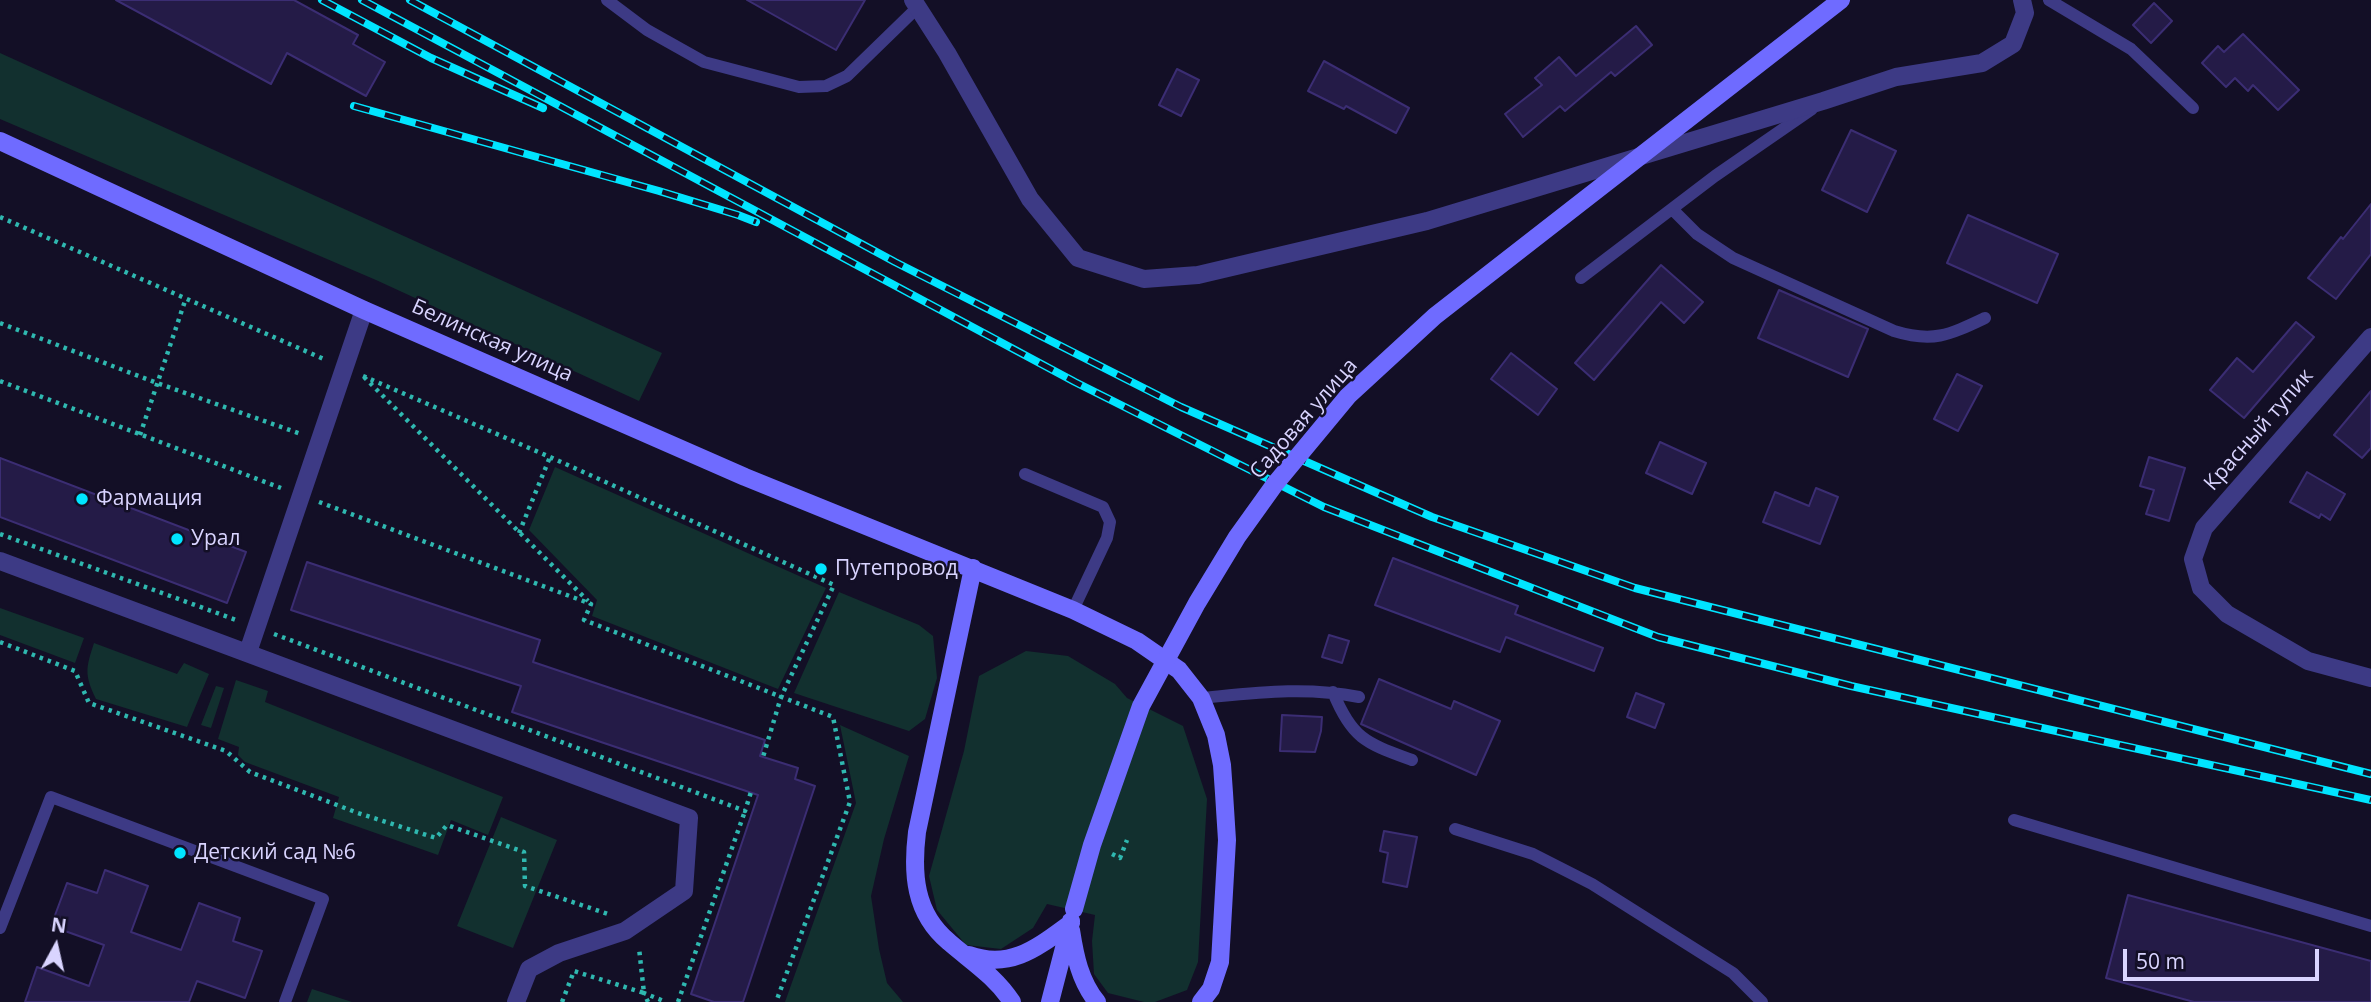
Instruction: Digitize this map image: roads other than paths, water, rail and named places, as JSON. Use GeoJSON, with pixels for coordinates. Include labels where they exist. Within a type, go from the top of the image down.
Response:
{"type":"FeatureCollection","features":[{"type":"Feature","properties":{"kind":"main road","name":"Садовая улица"},"geometry":{"type":"LineString","coordinates":[[1050,1002],[1091,845],[1141,706],[1197,603],[1237,537],[1275,484],[1348,396],[1435,316],[1841,0]]}},
{"type":"Feature","properties":{"kind":"main road","name":"Белинская улица"},"geometry":{"type":"LineString","coordinates":[[0,141],[364,310],[745,477],[1073,610],[1137,641],[1180,670],[1201,698],[1216,735],[1222,765],[1227,840],[1220,962],[1211,989],[1201,1002]]}},
{"type":"Feature","properties":{"kind":"main road"},"geometry":{"type":"LineString","coordinates":[[972,568],[914,857],[915,883],[928,918],[947,941],[993,977],[1012,1002]]}},
{"type":"Feature","properties":{"kind":"main road"},"geometry":{"type":"LineString","coordinates":[[963,953],[995,961],[1014,958],[1045,942],[1072,916]]}},
{"type":"Feature","properties":{"kind":"main road"},"geometry":{"type":"LineString","coordinates":[[1072,916],[1081,976],[1086,989],[1097,1002]]}},
{"type":"Feature","properties":{"kind":"street"},"geometry":{"type":"LineString","coordinates":[[915,4],[1030,199],[1078,258],[1144,279],[1198,275],[1427,221],[1896,77],[1982,63],[2013,44],[2025,13],[2021,0]]}},
{"type":"Feature","properties":{"kind":"street"},"geometry":{"type":"LineString","coordinates":[[248,652],[364,310]]}},
{"type":"Feature","properties":{"kind":"street","name":"Красный тупик"},"geometry":{"type":"LineString","coordinates":[[2371,337],[2204,528],[2193,559],[2201,588],[2228,614],[2308,661],[2371,678]]}},
{"type":"Feature","properties":{"kind":"street"},"geometry":{"type":"LineString","coordinates":[[0,561],[689,818],[684,891],[625,931],[559,953],[529,969],[516,1002]]}},
{"type":"Feature","properties":{"kind":"lane"},"geometry":{"type":"LineString","coordinates":[[607,0],[647,30],[704,62],[799,87],[826,86],[847,76],[915,4]]}},
{"type":"Feature","properties":{"kind":"lane"},"geometry":{"type":"LineString","coordinates":[[2049,0],[2131,49],[2193,108]]}},
{"type":"Feature","properties":{"kind":"lane"},"geometry":{"type":"LineString","coordinates":[[1581,278],[1715,176],[1823,101]]}},
{"type":"Feature","properties":{"kind":"lane"},"geometry":{"type":"LineString","coordinates":[[1672,209],[1697,234],[1733,258],[1895,331],[1919,339],[1954,333],[1985,318]]}},
{"type":"Feature","properties":{"kind":"lane"},"geometry":{"type":"LineString","coordinates":[[1025,474],[1103,507],[1110,523],[1107,538],[1073,610]]}},
{"type":"Feature","properties":{"kind":"lane"},"geometry":{"type":"LineString","coordinates":[[1201,698],[1285,690],[1333,692],[1359,697]]}},
{"type":"Feature","properties":{"kind":"lane"},"geometry":{"type":"LineString","coordinates":[[1333,692],[1342,716],[1353,732],[1373,745],[1412,760]]}},
{"type":"Feature","properties":{"kind":"lane"},"geometry":{"type":"LineString","coordinates":[[0,928],[51,797],[323,899],[285,1002]]}},
{"type":"Feature","properties":{"kind":"lane"},"geometry":{"type":"LineString","coordinates":[[2014,820],[2371,926]]}},
{"type":"Feature","properties":{"kind":"lane"},"geometry":{"type":"LineString","coordinates":[[1455,829],[1533,854],[1592,884],[1733,973],[1762,1002]]}},
{"type":"Feature","properties":{"kind":"railway"},"geometry":{"type":"LineString","coordinates":[[322,0],[431,58],[543,108]]}},
{"type":"Feature","properties":{"kind":"railway"},"geometry":{"type":"LineString","coordinates":[[362,0],[1075,382],[1324,507],[1658,637],[1851,686],[2371,800]]}},
{"type":"Feature","properties":{"kind":"railway"},"geometry":{"type":"LineString","coordinates":[[410,0],[895,262],[1181,407],[1432,517],[1635,588],[2371,774]]}},
{"type":"Feature","properties":{"kind":"railway"},"geometry":{"type":"LineString","coordinates":[[354,106],[659,191],[756,222]]}},
{"type":"Feature","properties":{"kind":"place","name":"Фармация"},"geometry":{"type":"Point","coordinates":[82,499]}},
{"type":"Feature","properties":{"kind":"place","name":"Урал"},"geometry":{"type":"Point","coordinates":[177,539]}},
{"type":"Feature","properties":{"kind":"place","name":"Путепровод"},"geometry":{"type":"Point","coordinates":[821,569]}},
{"type":"Feature","properties":{"kind":"place","name":"Детский сад №6"},"geometry":{"type":"Point","coordinates":[180,853]}}]}
